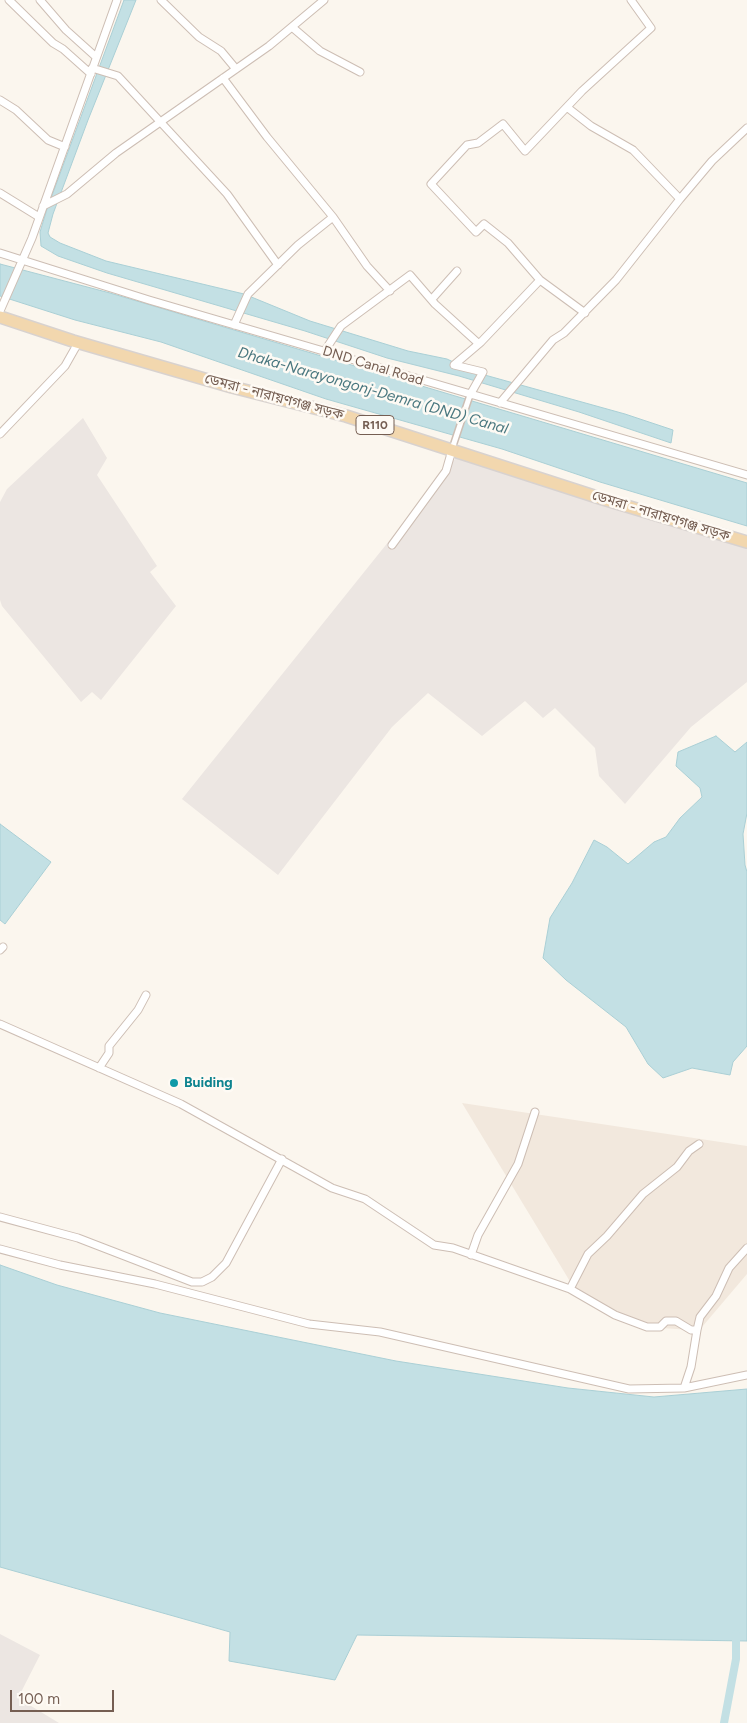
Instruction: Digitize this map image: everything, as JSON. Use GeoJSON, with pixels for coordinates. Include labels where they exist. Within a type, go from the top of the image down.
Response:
{"type":"FeatureCollection","features":[{"type":"Feature","properties":{"kind":"main road","name":"ডেমরা - নারায়ণগঞ্জ সড়ক"},"geometry":{"type":"LineString","coordinates":[[0,317],[78,343],[232,387],[346,416],[747,542]]}},
{"type":"Feature","properties":{"kind":"street"},"geometry":{"type":"LineString","coordinates":[[9,0],[52,43],[63,49],[91,71],[118,76],[227,194],[278,265]]}},
{"type":"Feature","properties":{"kind":"street"},"geometry":{"type":"LineString","coordinates":[[40,0],[66,30],[96,57]]}},
{"type":"Feature","properties":{"kind":"street"},"geometry":{"type":"LineString","coordinates":[[0,311],[40,217],[117,0]]}},
{"type":"Feature","properties":{"kind":"street"},"geometry":{"type":"LineString","coordinates":[[162,0],[199,37],[221,51],[236,69]]}},
{"type":"Feature","properties":{"kind":"street"},"geometry":{"type":"LineString","coordinates":[[43,206],[67,194],[116,153],[236,69],[292,27],[324,0]]}},
{"type":"Feature","properties":{"kind":"street"},"geometry":{"type":"LineString","coordinates":[[584,313],[540,280],[508,242],[484,224],[476,232],[431,184],[467,145],[478,143],[503,124],[525,151],[568,108],[582,91],[613,66],[651,28],[631,0]]}},
{"type":"Feature","properties":{"kind":"street"},"geometry":{"type":"LineString","coordinates":[[292,27],[320,52],[360,72]]}},
{"type":"Feature","properties":{"kind":"street"},"geometry":{"type":"LineString","coordinates":[[223,78],[267,137],[333,217],[367,266],[390,291]]}},
{"type":"Feature","properties":{"kind":"street"},"geometry":{"type":"LineString","coordinates":[[0,100],[16,110],[48,140],[65,146]]}},
{"type":"Feature","properties":{"kind":"street"},"geometry":{"type":"LineString","coordinates":[[568,108],[591,126],[633,150],[680,199]]}},
{"type":"Feature","properties":{"kind":"street"},"geometry":{"type":"LineString","coordinates":[[500,403],[552,340],[564,333],[616,280],[712,161],[747,128]]}},
{"type":"Feature","properties":{"kind":"street"},"geometry":{"type":"LineString","coordinates":[[0,193],[40,217]]}},
{"type":"Feature","properties":{"kind":"street"},"geometry":{"type":"LineString","coordinates":[[234,325],[248,294],[298,245],[333,217]]}},
{"type":"Feature","properties":{"kind":"street","name":"DND Canal Road"},"geometry":{"type":"LineString","coordinates":[[0,253],[324,352],[747,475]]}},
{"type":"Feature","properties":{"kind":"street"},"geometry":{"type":"LineString","coordinates":[[432,299],[457,270]]}},
{"type":"Feature","properties":{"kind":"street"},"geometry":{"type":"LineString","coordinates":[[324,352],[341,326],[410,275],[479,344]]}},
{"type":"Feature","properties":{"kind":"street"},"geometry":{"type":"LineString","coordinates":[[392,545],[446,471],[470,395],[483,372],[454,365],[479,344],[540,280]]}},
{"type":"Feature","properties":{"kind":"street"},"geometry":{"type":"LineString","coordinates":[[0,434],[65,366],[78,343]]}},
{"type":"Feature","properties":{"kind":"street"},"geometry":{"type":"LineString","coordinates":[[99,1068],[108,1053],[109,1046],[138,1010],[146,995]]}},
{"type":"Feature","properties":{"kind":"street"},"geometry":{"type":"LineString","coordinates":[[0,1024],[181,1104],[332,1188],[372,1204],[434,1245],[453,1248],[570,1289],[616,1315],[647,1327],[660,1327],[666,1321],[676,1321],[691,1330],[697,1330]]}},
{"type":"Feature","properties":{"kind":"street"},"geometry":{"type":"LineString","coordinates":[[471,1255],[478,1235],[518,1164],[536,1112]]}},
{"type":"Feature","properties":{"kind":"street"},"geometry":{"type":"LineString","coordinates":[[570,1289],[588,1254],[608,1236],[643,1194],[677,1166],[689,1151],[699,1144]]}},
{"type":"Feature","properties":{"kind":"street"},"geometry":{"type":"LineString","coordinates":[[0,1217],[78,1238],[192,1282],[202,1282],[212,1277],[226,1263],[282,1159]]}},
{"type":"Feature","properties":{"kind":"street"},"geometry":{"type":"LineString","coordinates":[[684,1388],[691,1367],[700,1317],[716,1296],[729,1268],[747,1248]]}},
{"type":"Feature","properties":{"kind":"street"},"geometry":{"type":"LineString","coordinates":[[0,1249],[60,1265],[155,1284],[309,1324],[380,1332],[629,1389],[684,1388],[747,1375]]}},
{"type":"Feature","properties":{"kind":"shaded area"},"geometry":{"type":"Polygon","coordinates":[[[83,418],[107,458],[97,475],[157,566],[150,572],[176,606],[101,700],[92,692],[81,702],[2,606],[0,600],[0,502],[7,489],[83,418]]]}},
{"type":"Feature","properties":{"kind":"shaded area"},"geometry":{"type":"Polygon","coordinates":[[[458,455],[747,546],[747,682],[691,727],[625,804],[599,776],[595,748],[555,708],[543,718],[525,701],[482,736],[428,693],[392,727],[278,875],[182,799],[458,455]]]}},
{"type":"Feature","properties":{"kind":"shaded area"},"geometry":{"type":"Polygon","coordinates":[[[462,1103],[747,1146],[747,1274],[702,1327],[691,1330],[647,1327],[577,1293],[462,1103]]]}},
{"type":"Feature","properties":{"kind":"shaded area"},"geometry":{"type":"Polygon","coordinates":[[[0,1634],[40,1655],[18,1698],[59,1723],[0,1723],[0,1634]]]}},
{"type":"Feature","properties":{"kind":"water"},"geometry":{"type":"Polygon","coordinates":[[[124,0],[136,0],[53,214],[48,233],[50,237],[60,243],[106,261],[244,294],[310,321],[408,351],[447,359],[474,372],[625,414],[673,430],[671,443],[579,412],[459,376],[387,358],[305,331],[107,273],[58,256],[41,246],[40,232],[47,209],[124,0]]]}},
{"type":"Feature","properties":{"kind":"water","name":"Dhaka-Narayongonj-Demra (DND) Canal"},"geometry":{"type":"Polygon","coordinates":[[[0,264],[110,293],[747,483],[747,526],[600,482],[502,449],[326,399],[161,342],[75,320],[0,296],[0,264]]]}},
{"type":"Feature","properties":{"kind":"water"},"geometry":{"type":"Polygon","coordinates":[[[716,736],[735,752],[747,742],[747,813],[743,834],[747,872],[747,1046],[733,1062],[730,1075],[692,1068],[663,1078],[648,1064],[626,1027],[566,980],[543,958],[550,918],[572,883],[594,840],[607,847],[628,864],[654,842],[666,837],[680,818],[702,797],[700,788],[676,766],[678,752],[716,736]]]}},
{"type":"Feature","properties":{"kind":"water"},"geometry":{"type":"Polygon","coordinates":[[[0,824],[51,862],[5,924],[0,920],[0,824]]]}},
{"type":"Feature","properties":{"kind":"water"},"geometry":{"type":"Polygon","coordinates":[[[0,1265],[57,1285],[160,1313],[396,1361],[568,1388],[654,1397],[747,1389],[747,1641],[357,1635],[335,1680],[229,1661],[230,1632],[0,1567],[0,1265]]]}},
{"type":"Feature","properties":{"kind":"waterway"},"geometry":{"type":"LineString","coordinates":[[724,1723],[736,1659],[736,1634]]}},
{"type":"Feature","properties":{"kind":"place","name":"Buiding"},"geometry":{"type":"Point","coordinates":[174,1083]}}]}
